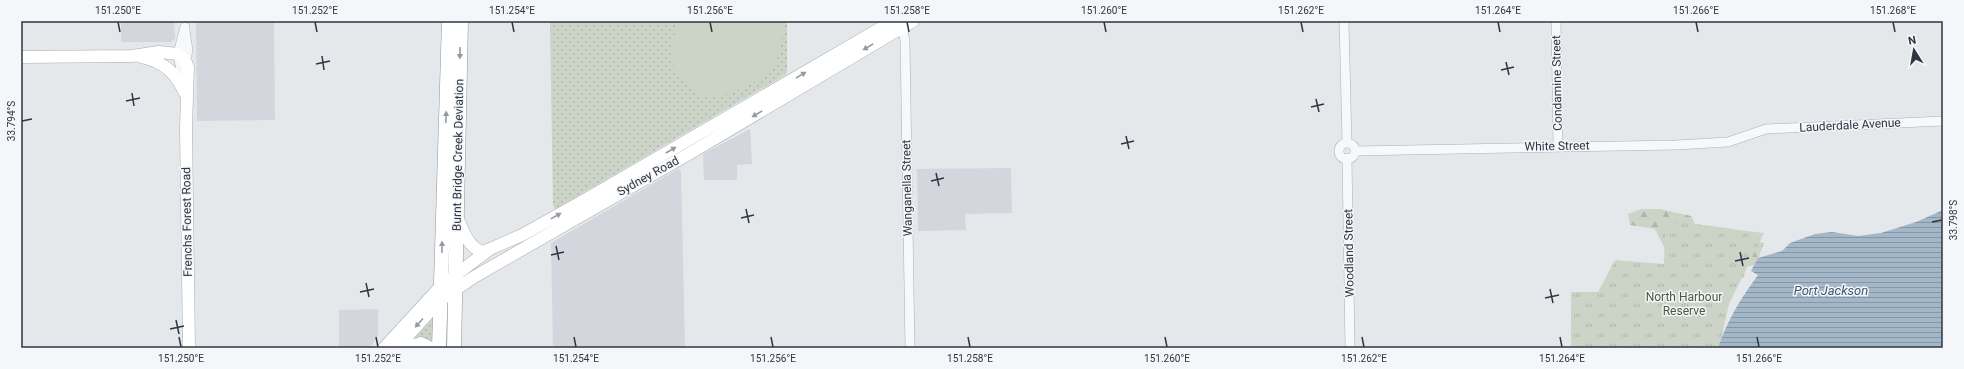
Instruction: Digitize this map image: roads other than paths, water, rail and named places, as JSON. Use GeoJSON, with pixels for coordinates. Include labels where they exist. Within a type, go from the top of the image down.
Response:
{"type":"FeatureCollection","features":[{"type":"Feature","properties":{"kind":"highway","name":"Burnt Bridge Creek Deviation"},"geometry":{"type":"LineString","coordinates":[[439,348],[448,21]]}},
{"type":"Feature","properties":{"kind":"highway","name":"Burnt Bridge Creek Deviation"},"geometry":{"type":"LineString","coordinates":[[454,348],[461,21]]}},
{"type":"Feature","properties":{"kind":"main road","name":"Sydney Road"},"geometry":{"type":"LineString","coordinates":[[396,348],[456,274],[490,249],[522,235],[686,141],[898,24],[913,21]]}},
{"type":"Feature","properties":{"kind":"main road","name":"Sydney Road"},"geometry":{"type":"LineString","coordinates":[[384,348],[441,293],[455,289],[533,242],[692,152],[898,24]]}},
{"type":"Feature","properties":{"kind":"main road","name":"Frenchs Forest Road"},"geometry":{"type":"LineString","coordinates":[[21,57],[132,56],[159,52],[181,59],[188,71],[186,95],[189,348]]}},
{"type":"Feature","properties":{"kind":"main road","name":"Frenchs Forest Road"},"geometry":{"type":"LineString","coordinates":[[132,56],[152,60],[164,65],[174,73],[186,95]]}},
{"type":"Feature","properties":{"kind":"main road"},"geometry":{"type":"LineString","coordinates":[[164,65],[181,59]]}},
{"type":"Feature","properties":{"kind":"main road"},"geometry":{"type":"LineString","coordinates":[[686,141],[692,152]]}},
{"type":"Feature","properties":{"kind":"main road"},"geometry":{"type":"LineString","coordinates":[[457,218],[465,235],[474,248],[483,252],[490,249]]}},
{"type":"Feature","properties":{"kind":"main road"},"geometry":{"type":"LineString","coordinates":[[405,348],[421,343],[432,348]]}},
{"type":"Feature","properties":{"kind":"street"},"geometry":{"type":"LineString","coordinates":[[1344,21],[1347,143]]}},
{"type":"Feature","properties":{"kind":"street","name":"Condamine Street"},"geometry":{"type":"LineString","coordinates":[[1556,21],[1558,146]]}},
{"type":"Feature","properties":{"kind":"street"},"geometry":{"type":"LineString","coordinates":[[181,84],[181,59],[185,24]]}},
{"type":"Feature","properties":{"kind":"street","name":"Wanganella Street"},"geometry":{"type":"LineString","coordinates":[[898,24],[905,41],[910,348]]}},
{"type":"Feature","properties":{"kind":"street","name":"Lauderdale Avenue"},"geometry":{"type":"LineString","coordinates":[[1757,132],[1766,129],[1943,121]]}},
{"type":"Feature","properties":{"kind":"street","name":"White Street"},"geometry":{"type":"LineString","coordinates":[[1355,150],[1676,145],[1728,142],[1757,132]]}},
{"type":"Feature","properties":{"kind":"street"},"geometry":{"type":"LineString","coordinates":[[1347,143],[1352,145],[1355,150],[1352,157],[1347,158],[1341,155],[1339,151],[1341,146],[1347,143]]}},
{"type":"Feature","properties":{"kind":"street","name":"Woodland Street"},"geometry":{"type":"LineString","coordinates":[[1347,158],[1350,348]]}},
{"type":"Feature","properties":{"kind":"water","name":"Port Jackson"},"geometry":{"type":"Polygon","coordinates":[[[1943,210],[1943,348],[1718,348],[1735,310],[1758,275],[1751,271],[1758,258],[1782,251],[1790,243],[1815,234],[1832,232],[1858,236],[1881,233],[1916,222],[1943,210]]]}},
{"type":"Feature","properties":{"kind":"park label","name":"North Harbour Reserve"},"geometry":{"type":"Point","coordinates":[1684,304]}}]}
